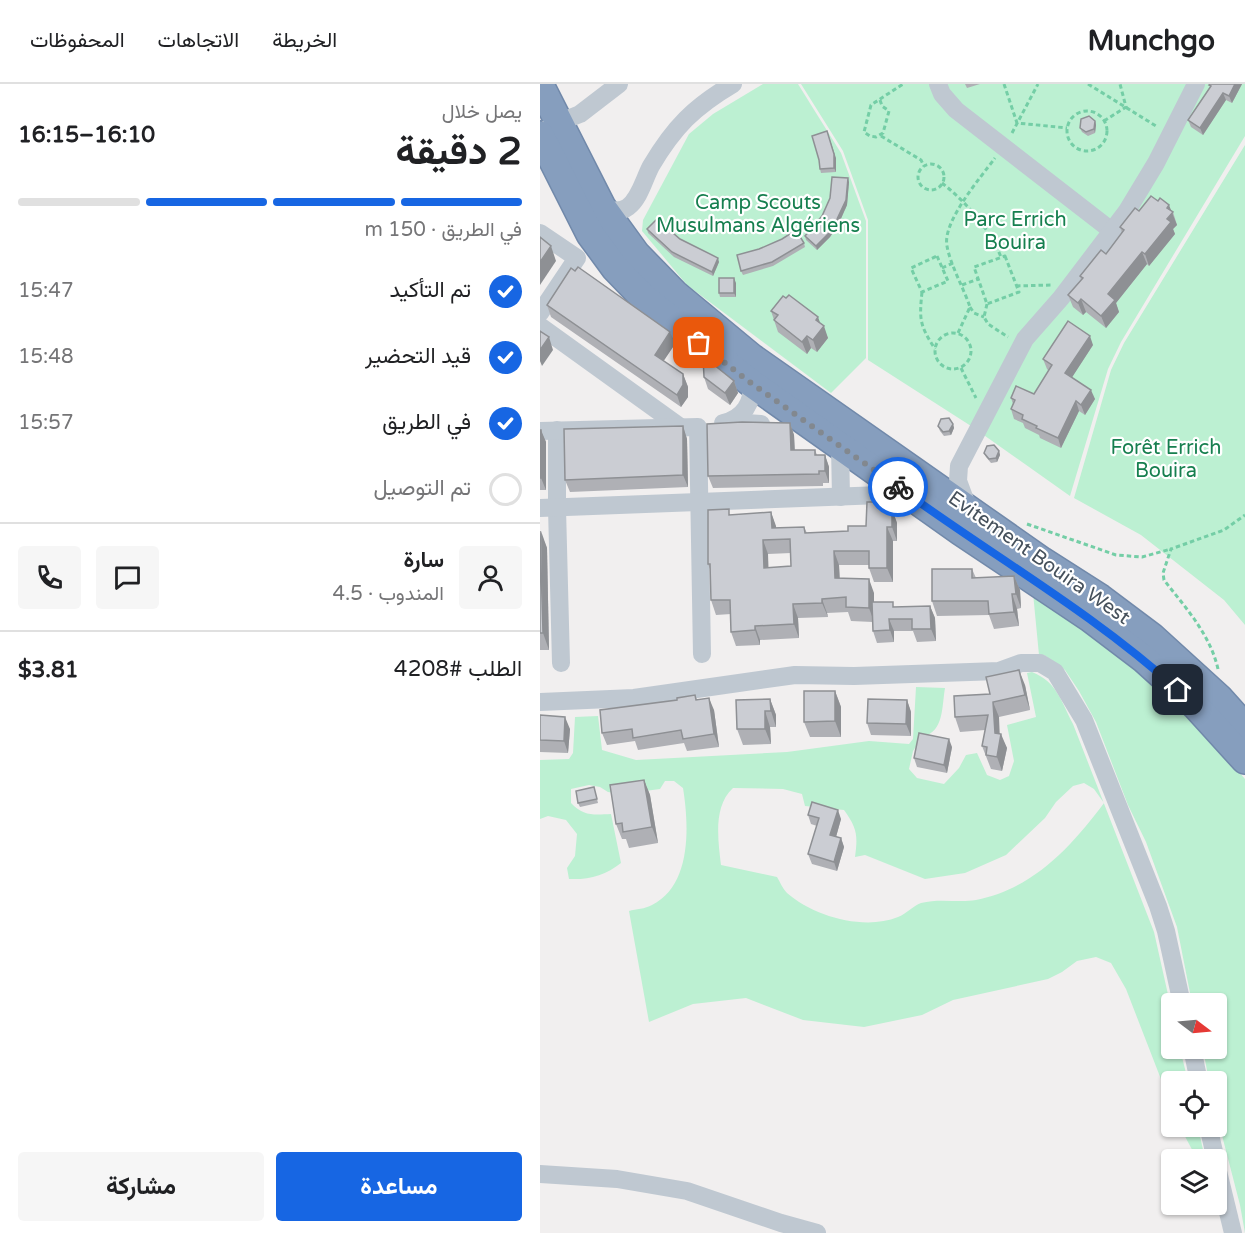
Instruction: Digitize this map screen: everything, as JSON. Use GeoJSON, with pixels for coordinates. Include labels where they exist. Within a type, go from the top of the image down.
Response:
{"type":"FeatureCollection","features":[{"type":"Feature","properties":{"kind":"highway","name":"Evitement Bouira West"},"geometry":{"type":"LineString","coordinates":[[540,85],[546,129],[590,234],[615,268],[644,297],[751,383],[1090,618],[1144,659],[1195,705],[1245,760]]}},
{"type":"Feature","properties":{"kind":"highway","name":"Evitement Bouira West"},"geometry":{"type":"LineString","coordinates":[[546,129],[636,254],[675,294],[710,324],[751,357],[1042,561],[1100,598],[1152,637],[1219,698],[1245,727]]}},
{"type":"Feature","properties":{"kind":"street"},"geometry":{"type":"LineString","coordinates":[[546,129],[580,114],[619,84]]}},
{"type":"Feature","properties":{"kind":"street"},"geometry":{"type":"LineString","coordinates":[[602,207],[611,211],[621,211],[630,206],[651,167],[677,127],[695,109],[733,84]]}},
{"type":"Feature","properties":{"kind":"street"},"geometry":{"type":"LineString","coordinates":[[938,84],[942,94],[956,110],[1112,231]]}},
{"type":"Feature","properties":{"kind":"street"},"geometry":{"type":"LineString","coordinates":[[969,510],[958,481],[959,466],[1025,339],[1071,285],[1127,211],[1171,135],[1196,84]]}},
{"type":"Feature","properties":{"kind":"street"},"geometry":{"type":"LineString","coordinates":[[540,233],[577,258],[540,313]]}},
{"type":"Feature","properties":{"kind":"street"},"geometry":{"type":"LineString","coordinates":[[540,326],[678,426]]}},
{"type":"Feature","properties":{"kind":"street"},"geometry":{"type":"LineString","coordinates":[[730,422],[751,402],[751,383]]}},
{"type":"Feature","properties":{"kind":"street"},"geometry":{"type":"LineString","coordinates":[[561,663],[548,508],[548,430],[698,427],[730,422],[798,424],[818,429]]}},
{"type":"Feature","properties":{"kind":"street"},"geometry":{"type":"LineString","coordinates":[[698,427],[702,654]]}},
{"type":"Feature","properties":{"kind":"street"},"geometry":{"type":"LineString","coordinates":[[840,446],[841,497]]}},
{"type":"Feature","properties":{"kind":"street"},"geometry":{"type":"LineString","coordinates":[[548,508],[908,494]]}},
{"type":"Feature","properties":{"kind":"street"},"geometry":{"type":"LineString","coordinates":[[540,702],[634,698],[795,675],[854,676],[999,671],[1021,663],[1040,663],[1056,672],[1084,720],[1158,906],[1180,993]]}},
{"type":"Feature","properties":{"kind":"street"},"geometry":{"type":"LineString","coordinates":[[540,1174],[616,1179],[687,1191],[817,1233]]}},
{"type":"Feature","properties":{"kind":"street"},"geometry":{"type":"LineString","coordinates":[[1227,1208],[1233,1233]]}},
{"type":"Feature","properties":{"kind":"path"},"geometry":{"type":"LineString","coordinates":[[903,84],[871,105],[864,132],[870,136],[881,136],[921,160],[924,166]]}},
{"type":"Feature","properties":{"kind":"path"},"geometry":{"type":"LineString","coordinates":[[1004,84],[1017,123]]}},
{"type":"Feature","properties":{"kind":"path"},"geometry":{"type":"LineString","coordinates":[[1022,346],[988,324],[984,317],[974,313],[947,245],[947,234],[963,200],[1002,147],[1038,84]]}},
{"type":"Feature","properties":{"kind":"path"},"geometry":{"type":"LineString","coordinates":[[1088,84],[1171,135]]}},
{"type":"Feature","properties":{"kind":"path"},"geometry":{"type":"LineString","coordinates":[[1120,84],[1126,107]]}},
{"type":"Feature","properties":{"kind":"path"},"geometry":{"type":"LineString","coordinates":[[880,100],[882,106],[889,111],[881,136]]}},
{"type":"Feature","properties":{"kind":"path"},"geometry":{"type":"LineString","coordinates":[[1104,121],[1126,107]]}},
{"type":"Feature","properties":{"kind":"path"},"geometry":{"type":"LineString","coordinates":[[1084,112],[1095,113],[1104,121],[1105,139],[1090,150],[1078,149],[1069,140],[1068,128],[1073,117],[1084,112]]}},
{"type":"Feature","properties":{"kind":"path"},"geometry":{"type":"LineString","coordinates":[[1017,123],[1068,128]]}},
{"type":"Feature","properties":{"kind":"path"},"geometry":{"type":"LineString","coordinates":[[933,164],[940,167],[944,175],[942,183],[936,189],[924,187],[918,176],[924,166],[933,164]]}},
{"type":"Feature","properties":{"kind":"path"},"geometry":{"type":"LineString","coordinates":[[942,183],[963,200],[975,214],[1001,257]]}},
{"type":"Feature","properties":{"kind":"path"},"geometry":{"type":"LineString","coordinates":[[922,292],[948,281],[937,256],[911,268],[922,292],[921,325],[942,366],[953,370],[961,368],[968,362],[972,352],[968,341],[958,333],[946,335],[937,343],[935,350]]}},
{"type":"Feature","properties":{"kind":"path"},"geometry":{"type":"LineString","coordinates":[[984,317],[987,304],[974,267],[1005,256],[1018,292],[987,304]]}},
{"type":"Feature","properties":{"kind":"path"},"geometry":{"type":"LineString","coordinates":[[942,268],[954,263]]}},
{"type":"Feature","properties":{"kind":"path"},"geometry":{"type":"LineString","coordinates":[[962,285],[978,279]]}},
{"type":"Feature","properties":{"kind":"path"},"geometry":{"type":"LineString","coordinates":[[1016,286],[1071,285]]}},
{"type":"Feature","properties":{"kind":"path"},"geometry":{"type":"LineString","coordinates":[[958,333],[970,307]]}},
{"type":"Feature","properties":{"kind":"path"},"geometry":{"type":"LineString","coordinates":[[961,368],[984,416]]}},
{"type":"Feature","properties":{"kind":"path"},"geometry":{"type":"LineString","coordinates":[[1026,524],[1116,555],[1142,557],[1224,530],[1245,515]]}},
{"type":"Feature","properties":{"kind":"path"},"geometry":{"type":"LineString","coordinates":[[1171,549],[1163,573],[1164,580],[1196,620],[1208,644],[1217,666],[1219,698]]}},
{"type":"Feature","properties":{"kind":"green space","name":"Camp Scouts Musulmans Algériens"},"geometry":{"type":"Polygon","coordinates":[[[763,84],[798,84],[841,153],[866,221],[866,358],[831,393],[687,285],[642,231],[643,220],[689,134],[713,114],[763,84]]]}},
{"type":"Feature","properties":{"kind":"green space","name":"Parc Errich Bouira"},"geometry":{"type":"Polygon","coordinates":[[[801,84],[1245,84],[1245,136],[1121,342],[1108,369],[1070,496],[971,426],[868,360],[868,220],[843,151],[801,84]]]}},
{"type":"Feature","properties":{"kind":"green space","name":"Forêt Errich Bouira"},"geometry":{"type":"Polygon","coordinates":[[[1245,145],[1245,625],[1224,600],[1141,535],[1074,498],[1111,370],[1124,343],[1245,145]]]}},
{"type":"Feature","properties":{"kind":"green space"},"geometry":{"type":"Polygon","coordinates":[[[1033,593],[1140,671],[1211,740],[1245,779],[1245,1233],[1222,1137],[1227,1137],[1227,1071],[1207,1071],[1205,1059],[1227,1059],[1227,993],[1190,993],[1177,927],[1146,842],[1128,805],[1096,722],[1065,670],[1044,655],[1039,655],[1033,593]]]}},
{"type":"Feature","properties":{"kind":"green space"},"geometry":{"type":"Polygon","coordinates":[[[1032,672],[1047,681],[1057,693],[1073,724],[1103,802],[1094,789],[1084,783],[1073,786],[1056,802],[1045,818],[1006,855],[965,873],[925,879],[865,855],[855,857],[856,832],[844,810],[805,806],[802,794],[783,789],[733,788],[722,804],[718,824],[721,865],[777,877],[787,893],[825,914],[855,922],[885,921],[901,916],[921,903],[976,900],[1015,886],[1049,864],[1078,835],[1104,803],[1154,932],[1168,993],[1161,993],[1161,1059],[1182,1059],[1186,1071],[1161,1071],[1161,1079],[1126,989],[1111,963],[1096,957],[1077,961],[1048,979],[953,1000],[922,1015],[864,1027],[803,1020],[746,998],[693,1004],[649,1022],[629,911],[649,906],[665,896],[675,883],[685,853],[686,819],[683,788],[674,781],[665,781],[660,789],[622,794],[589,785],[571,789],[571,803],[580,810],[594,814],[611,814],[621,863],[597,876],[569,879],[567,868],[575,856],[577,834],[566,820],[548,816],[540,819],[540,760],[569,759],[573,753],[575,717],[598,716],[602,750],[636,760],[787,752],[869,741],[909,744],[913,739],[916,687],[945,688],[938,724],[930,734],[923,736],[913,751],[909,769],[917,778],[944,784],[959,768],[966,755],[977,753],[987,775],[1000,780],[1009,776],[1014,761],[1007,725],[1036,717],[1027,673],[1032,672]]]}},
{"type":"Feature","properties":{"kind":"green space"},"geometry":{"type":"Polygon","coordinates":[[[1185,1137],[1200,1137],[1203,1149],[1192,1149],[1185,1137]]]}},
{"type":"Feature","properties":{"kind":"building"},"geometry":{"type":"Polygon","coordinates":[[[1210,84],[1235,84],[1229,96],[1223,93],[1200,128],[1188,120],[1211,86],[1210,84]]]}},
{"type":"Feature","properties":{"kind":"building"},"geometry":{"type":"Polygon","coordinates":[[[1089,116],[1095,121],[1094,129],[1086,132],[1080,128],[1081,119],[1089,116]]]}},
{"type":"Feature","properties":{"kind":"building"},"geometry":{"type":"Polygon","coordinates":[[[827,131],[834,154],[834,168],[820,169],[812,136],[827,131]]]}},
{"type":"Feature","properties":{"kind":"building"},"geometry":{"type":"Polygon","coordinates":[[[832,177],[848,178],[846,200],[829,233],[816,246],[805,236],[822,216],[830,198],[832,177]]]}},
{"type":"Feature","properties":{"kind":"building"},"geometry":{"type":"Polygon","coordinates":[[[1151,196],[1158,201],[1160,198],[1169,205],[1167,208],[1173,212],[1167,219],[1171,222],[1145,254],[1142,252],[1108,294],[1115,300],[1101,316],[1081,299],[1078,303],[1068,295],[1083,278],[1080,276],[1101,250],[1106,254],[1124,230],[1120,227],[1135,208],[1139,211],[1151,196]]]}},
{"type":"Feature","properties":{"kind":"building"},"geometry":{"type":"Polygon","coordinates":[[[657,219],[680,239],[718,258],[712,272],[672,252],[647,229],[657,219]]]}},
{"type":"Feature","properties":{"kind":"building"},"geometry":{"type":"Polygon","coordinates":[[[796,230],[804,243],[772,262],[741,271],[737,255],[759,249],[796,230]]]}},
{"type":"Feature","properties":{"kind":"building"},"geometry":{"type":"Polygon","coordinates":[[[540,237],[551,246],[540,262],[540,237]]]}},
{"type":"Feature","properties":{"kind":"building"},"geometry":{"type":"Polygon","coordinates":[[[578,267],[670,332],[655,355],[683,374],[683,385],[677,395],[547,305],[571,268],[575,271],[578,267]]]}},
{"type":"Feature","properties":{"kind":"building"},"geometry":{"type":"Polygon","coordinates":[[[719,278],[734,278],[734,293],[719,293],[719,278]]]}},
{"type":"Feature","properties":{"kind":"building"},"geometry":{"type":"Polygon","coordinates":[[[789,295],[818,317],[816,320],[824,326],[813,340],[807,336],[802,342],[774,320],[778,315],[771,311],[783,296],[786,298],[789,295]]]}},
{"type":"Feature","properties":{"kind":"building"},"geometry":{"type":"Polygon","coordinates":[[[1068,321],[1090,336],[1065,373],[1091,390],[1081,405],[1076,401],[1058,438],[1022,419],[1023,415],[1011,409],[1015,400],[1011,398],[1016,386],[1034,394],[1052,365],[1043,359],[1068,321]]]}},
{"type":"Feature","properties":{"kind":"building"},"geometry":{"type":"Polygon","coordinates":[[[540,331],[549,337],[540,350],[540,331]]]}},
{"type":"Feature","properties":{"kind":"building"},"geometry":{"type":"Polygon","coordinates":[[[703,356],[734,381],[725,393],[704,377],[703,356]]]}},
{"type":"Feature","properties":{"kind":"building"},"geometry":{"type":"Polygon","coordinates":[[[949,418],[953,424],[949,431],[943,432],[938,426],[941,419],[949,418]]]}},
{"type":"Feature","properties":{"kind":"building"},"geometry":{"type":"Polygon","coordinates":[[[790,423],[791,450],[815,450],[815,455],[825,455],[825,471],[819,471],[819,474],[708,476],[707,424],[790,423]]]}},
{"type":"Feature","properties":{"kind":"building"},"geometry":{"type":"Polygon","coordinates":[[[683,426],[683,475],[565,480],[564,429],[683,426]]]}},
{"type":"Feature","properties":{"kind":"building"},"geometry":{"type":"Polygon","coordinates":[[[541,430],[541,478],[540,478],[541,430]]]}},
{"type":"Feature","properties":{"kind":"building"},"geometry":{"type":"Polygon","coordinates":[[[994,445],[999,451],[996,458],[989,459],[984,453],[987,446],[994,445]]]}},
{"type":"Feature","properties":{"kind":"building"},"geometry":{"type":"Polygon","coordinates":[[[867,502],[885,502],[886,509],[892,509],[892,527],[887,527],[887,568],[869,568],[869,551],[834,551],[835,578],[869,579],[869,608],[846,607],[846,597],[822,599],[822,603],[793,604],[794,624],[755,626],[755,630],[731,632],[730,600],[711,600],[708,510],[729,509],[729,515],[771,512],[772,528],[804,527],[805,533],[848,531],[848,526],[866,526],[867,502]],[[790,539],[763,540],[764,568],[791,566],[790,539]]]}},
{"type":"Feature","properties":{"kind":"building"},"geometry":{"type":"Polygon","coordinates":[[[540,531],[543,633],[540,633],[540,531]]]}},
{"type":"Feature","properties":{"kind":"building"},"geometry":{"type":"Polygon","coordinates":[[[932,569],[972,569],[972,578],[1014,576],[1016,594],[1012,594],[1014,612],[989,614],[988,601],[932,601],[932,569]]]}},
{"type":"Feature","properties":{"kind":"building"},"geometry":{"type":"Polygon","coordinates":[[[872,602],[893,602],[893,607],[930,606],[931,629],[912,629],[912,619],[889,619],[890,630],[873,631],[872,602]]]}},
{"type":"Feature","properties":{"kind":"building"},"geometry":{"type":"Polygon","coordinates":[[[1019,670],[1025,695],[993,702],[995,733],[1001,734],[997,757],[986,755],[987,747],[982,746],[988,715],[955,717],[954,696],[990,694],[986,677],[1019,670]]]}},
{"type":"Feature","properties":{"kind":"building"},"geometry":{"type":"Polygon","coordinates":[[[804,691],[835,691],[835,721],[804,722],[804,691]]]}},
{"type":"Feature","properties":{"kind":"building"},"geometry":{"type":"Polygon","coordinates":[[[695,695],[696,700],[709,698],[714,734],[683,739],[681,730],[633,738],[632,729],[602,733],[600,710],[677,700],[677,698],[695,695]]]}},
{"type":"Feature","properties":{"kind":"building"},"geometry":{"type":"Polygon","coordinates":[[[770,699],[771,711],[765,711],[765,729],[737,729],[736,700],[770,699]]]}},
{"type":"Feature","properties":{"kind":"building"},"geometry":{"type":"Polygon","coordinates":[[[868,699],[907,700],[906,724],[867,723],[868,699]]]}},
{"type":"Feature","properties":{"kind":"building"},"geometry":{"type":"Polygon","coordinates":[[[540,715],[565,717],[564,741],[540,740],[540,715]]]}},
{"type":"Feature","properties":{"kind":"building"},"geometry":{"type":"Polygon","coordinates":[[[919,733],[949,739],[944,765],[914,758],[919,733]]]}},
{"type":"Feature","properties":{"kind":"building"},"geometry":{"type":"Polygon","coordinates":[[[644,780],[652,827],[623,832],[622,823],[616,824],[610,785],[644,780]]]}},
{"type":"Feature","properties":{"kind":"building"},"geometry":{"type":"Polygon","coordinates":[[[594,787],[597,799],[578,803],[576,791],[594,787]]]}},
{"type":"Feature","properties":{"kind":"building"},"geometry":{"type":"Polygon","coordinates":[[[812,802],[838,810],[830,835],[841,838],[834,862],[808,854],[819,818],[808,815],[812,802]]]}},
{"type":"Feature","properties":{"kind":"way so far"},"geometry":{"type":"LineString","coordinates":[[699,343],[751,383],[898,487]]}},
{"type":"Feature","properties":{"kind":"route"},"geometry":{"type":"LineString","coordinates":[[898,487],[1090,618],[1144,659],[1178,690]]}}]}
